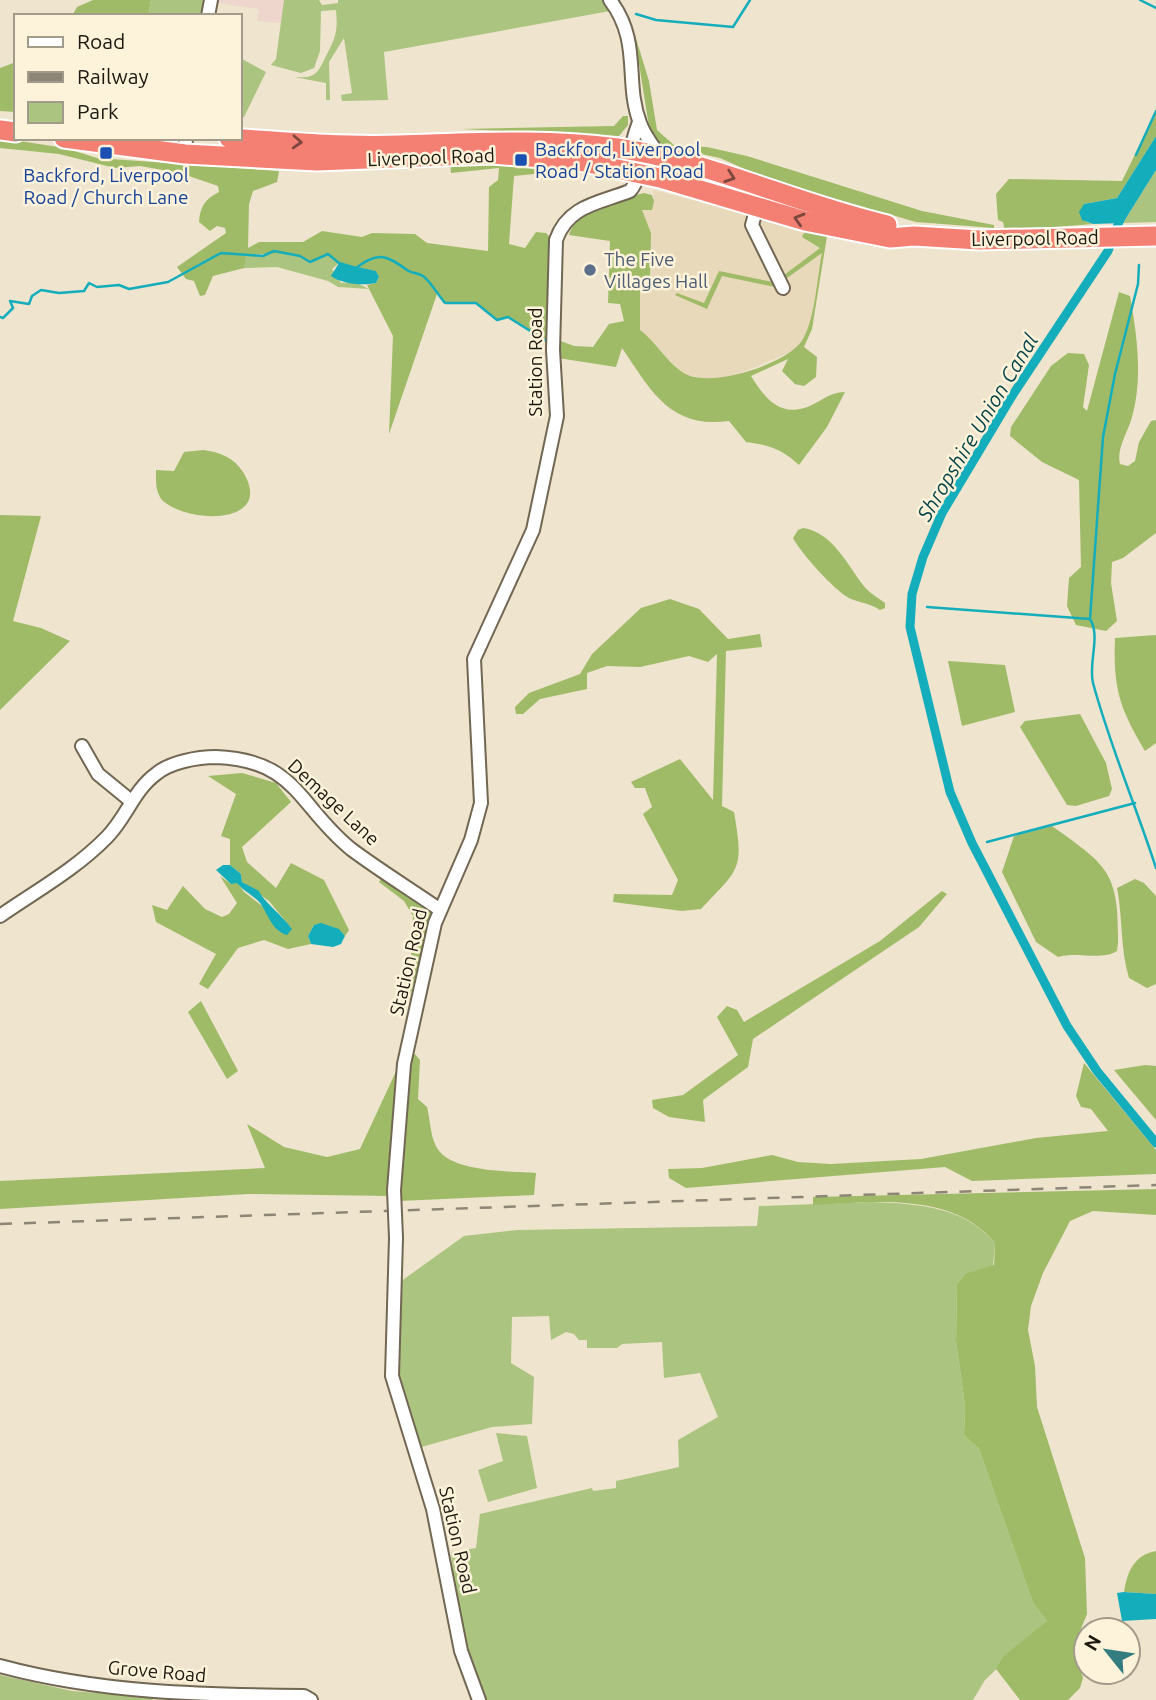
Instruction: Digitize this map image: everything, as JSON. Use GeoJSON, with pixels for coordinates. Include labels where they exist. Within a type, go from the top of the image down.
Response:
{"type":"FeatureCollection","features":[{"type":"Feature","properties":{"kind":"highway","name":"Liverpool Road"},"geometry":{"type":"LineString","coordinates":[[242,139],[355,145],[528,141],[632,150],[661,156],[760,198],[805,221],[890,238],[914,236],[979,240],[1156,236]]}},
{"type":"Feature","properties":{"kind":"highway","name":"Liverpool Road"},"geometry":{"type":"LineString","coordinates":[[94,140],[186,146],[317,161],[526,155],[629,171],[760,198]]}},
{"type":"Feature","properties":{"kind":"street"},"geometry":{"type":"LineString","coordinates":[[610,0],[626,28],[639,122],[629,171],[630,191],[618,196]]}},
{"type":"Feature","properties":{"kind":"street"},"geometry":{"type":"LineString","coordinates":[[639,122],[661,156]]}},
{"type":"Feature","properties":{"kind":"street"},"geometry":{"type":"LineString","coordinates":[[618,196],[629,171]]}},
{"type":"Feature","properties":{"kind":"street","name":"Station Road"},"geometry":{"type":"LineString","coordinates":[[479,1700],[461,1651],[433,1508],[392,1376],[396,1238],[394,1190],[404,1064],[439,909],[471,840],[481,803],[474,659],[533,530],[556,416],[553,350],[556,240],[561,227],[583,207],[618,196]]}},
{"type":"Feature","properties":{"kind":"street"},"geometry":{"type":"LineString","coordinates":[[760,198],[752,225],[783,288]]}},
{"type":"Feature","properties":{"kind":"street"},"geometry":{"type":"LineString","coordinates":[[82,746],[98,774],[131,801]]}},
{"type":"Feature","properties":{"kind":"street","name":"Demage Lane"},"geometry":{"type":"LineString","coordinates":[[0,916],[78,863],[109,836],[131,801],[156,772],[197,757],[240,758],[276,771],[290,781],[350,848],[439,909]]}},
{"type":"Feature","properties":{"kind":"street","name":"Grove Road"},"geometry":{"type":"LineString","coordinates":[[0,1667],[42,1678],[122,1688],[203,1696],[304,1696],[311,1700]]}},
{"type":"Feature","properties":{"kind":"shaded area"},"geometry":{"type":"Polygon","coordinates":[[[218,0],[284,0],[282,23],[257,21],[259,9],[218,3],[218,0]]]}},
{"type":"Feature","properties":{"kind":"shaded area"},"geometry":{"type":"Polygon","coordinates":[[[653,190],[824,233],[825,250],[809,332],[800,348],[736,375],[711,380],[683,374],[640,331],[640,287],[650,279],[651,233],[642,210],[654,201],[653,190]]]}},
{"type":"Feature","properties":{"kind":"green space"},"geometry":{"type":"Polygon","coordinates":[[[93,0],[151,0],[148,14],[73,14],[77,7],[93,0]]]}},
{"type":"Feature","properties":{"kind":"green space"},"geometry":{"type":"Polygon","coordinates":[[[151,0],[207,0],[204,14],[148,14],[151,0]]]}},
{"type":"Feature","properties":{"kind":"green space"},"geometry":{"type":"Polygon","coordinates":[[[284,0],[319,0],[322,5],[338,3],[338,0],[602,0],[610,11],[384,52],[388,100],[342,101],[341,95],[352,93],[344,38],[329,62],[330,100],[326,100],[326,83],[294,77],[312,76],[321,66],[336,33],[336,10],[321,11],[320,51],[314,68],[301,73],[271,65],[276,59],[284,0]]]}},
{"type":"Feature","properties":{"kind":"green space"},"geometry":{"type":"Polygon","coordinates":[[[634,32],[649,81],[657,130],[675,146],[707,147],[747,156],[922,211],[994,225],[994,228],[916,222],[767,179],[720,158],[656,142],[650,133],[634,32]]]}},
{"type":"Feature","properties":{"kind":"green space"},"geometry":{"type":"Polygon","coordinates":[[[242,59],[266,72],[242,118],[242,59]]]}},
{"type":"Feature","properties":{"kind":"green space"},"geometry":{"type":"Polygon","coordinates":[[[14,63],[14,112],[0,111],[0,68],[14,63]]]}},
{"type":"Feature","properties":{"kind":"green space"},"geometry":{"type":"Polygon","coordinates":[[[1156,111],[1156,136],[1117,198],[1084,204],[1086,222],[1093,224],[1005,231],[1003,222],[998,220],[996,194],[1009,179],[1122,181],[1156,111]]]}},
{"type":"Feature","properties":{"kind":"green space"},"geometry":{"type":"Polygon","coordinates":[[[623,116],[628,116],[628,125],[619,136],[461,129],[614,126],[623,116]]]}},
{"type":"Feature","properties":{"kind":"green space"},"geometry":{"type":"Polygon","coordinates":[[[0,138],[65,148],[97,158],[279,171],[277,182],[253,191],[249,204],[248,248],[259,242],[303,242],[322,231],[362,237],[372,233],[415,234],[427,243],[488,251],[489,187],[498,180],[499,168],[451,173],[450,161],[545,165],[544,173],[514,176],[509,244],[525,248],[536,232],[546,233],[552,239],[549,343],[509,317],[497,320],[476,303],[445,303],[437,294],[389,434],[393,336],[367,285],[376,283],[379,277],[375,271],[339,263],[328,254],[310,262],[286,254],[246,254],[244,268],[213,276],[205,295],[200,296],[194,281],[186,279],[177,267],[226,233],[225,228],[217,226],[210,231],[199,222],[202,208],[219,192],[218,186],[180,173],[140,166],[115,168],[59,154],[0,148],[0,138]]]}},
{"type":"Feature","properties":{"kind":"green space"},"geometry":{"type":"Polygon","coordinates":[[[1156,170],[1156,222],[1123,223],[1156,170]]]}},
{"type":"Feature","properties":{"kind":"green space"},"geometry":{"type":"Polygon","coordinates":[[[644,193],[652,195],[654,201],[652,210],[642,210],[651,233],[650,279],[640,287],[640,330],[676,368],[694,377],[709,378],[744,372],[779,359],[801,342],[812,312],[822,253],[787,278],[784,275],[820,248],[802,237],[806,229],[827,236],[812,329],[804,347],[817,357],[816,377],[804,386],[795,384],[782,371],[788,359],[751,376],[766,397],[786,409],[804,408],[834,394],[845,392],[827,427],[799,465],[775,449],[746,442],[729,421],[708,422],[691,419],[676,412],[653,392],[622,348],[616,367],[558,358],[558,340],[574,346],[593,347],[609,324],[624,321],[620,304],[608,303],[610,241],[569,235],[574,225],[590,210],[600,205],[644,193]]]}},
{"type":"Feature","properties":{"kind":"green space"},"geometry":{"type":"Polygon","coordinates":[[[274,251],[300,256],[310,262],[328,254],[339,263],[332,269],[341,283],[355,282],[369,289],[338,287],[328,281],[277,267],[244,268],[243,253],[263,256],[274,251]]]}},
{"type":"Feature","properties":{"kind":"green space"},"geometry":{"type":"Polygon","coordinates":[[[719,271],[773,282],[775,287],[722,276],[707,309],[675,295],[677,293],[704,303],[719,271]]]}},
{"type":"Feature","properties":{"kind":"green space"},"geometry":{"type":"Polygon","coordinates":[[[1119,292],[1130,296],[1137,341],[1138,372],[1135,402],[1119,458],[1120,464],[1128,466],[1135,461],[1139,442],[1151,421],[1156,420],[1156,533],[1123,558],[1112,562],[1111,583],[1117,621],[1106,631],[1076,625],[1067,606],[1069,578],[1081,567],[1079,480],[1042,462],[1010,436],[1011,427],[1051,366],[1068,353],[1084,354],[1089,365],[1083,407],[1087,411],[1119,292]]]}},
{"type":"Feature","properties":{"kind":"green space"},"geometry":{"type":"Polygon","coordinates":[[[203,450],[226,456],[243,472],[250,489],[248,502],[239,510],[226,515],[192,514],[176,509],[160,498],[156,486],[156,470],[174,471],[184,452],[203,450]]]}},
{"type":"Feature","properties":{"kind":"green space"},"geometry":{"type":"Polygon","coordinates":[[[0,515],[41,516],[13,621],[41,628],[70,641],[0,710],[0,515]]]}},
{"type":"Feature","properties":{"kind":"green space"},"geometry":{"type":"Polygon","coordinates":[[[803,528],[831,542],[865,588],[885,603],[885,608],[880,610],[849,598],[827,580],[793,538],[798,530],[803,528]]]}},
{"type":"Feature","properties":{"kind":"green space"},"geometry":{"type":"Polygon","coordinates":[[[670,599],[699,609],[728,639],[760,634],[762,647],[726,651],[722,806],[734,812],[739,846],[736,867],[724,885],[701,909],[682,911],[613,902],[614,894],[672,895],[678,880],[643,814],[652,807],[645,788],[635,788],[631,782],[680,759],[713,800],[717,654],[708,662],[689,656],[640,667],[607,666],[587,673],[587,689],[540,699],[523,714],[516,714],[515,707],[529,693],[580,674],[592,654],[641,608],[670,599]]]}},
{"type":"Feature","properties":{"kind":"green space"},"geometry":{"type":"Polygon","coordinates":[[[1156,635],[1156,743],[1145,751],[1129,722],[1120,697],[1115,670],[1115,638],[1156,635]]]}},
{"type":"Feature","properties":{"kind":"green space"},"geometry":{"type":"Polygon","coordinates":[[[948,661],[1005,665],[1015,712],[962,726],[948,661]]]}},
{"type":"Feature","properties":{"kind":"green space"},"geometry":{"type":"Polygon","coordinates":[[[1080,714],[1106,763],[1112,789],[1109,796],[1076,806],[1067,805],[1020,727],[1025,721],[1080,714]]]}},
{"type":"Feature","properties":{"kind":"green space"},"geometry":{"type":"Polygon","coordinates":[[[242,773],[276,783],[291,802],[242,847],[247,862],[276,888],[291,863],[324,880],[349,930],[345,936],[331,926],[314,925],[308,936],[311,944],[288,949],[264,940],[238,948],[208,989],[199,984],[216,954],[156,922],[152,905],[167,910],[183,886],[205,909],[222,917],[229,914],[237,903],[220,876],[231,884],[237,882],[244,892],[292,929],[269,901],[242,882],[241,874],[230,865],[230,839],[221,836],[236,794],[208,776],[242,773]]]}},
{"type":"Feature","properties":{"kind":"green space"},"geometry":{"type":"Polygon","coordinates":[[[1052,826],[1098,862],[1112,885],[1118,919],[1118,943],[1117,951],[1111,954],[1058,957],[1036,942],[1002,872],[1014,836],[1052,826]]]}},
{"type":"Feature","properties":{"kind":"green space"},"geometry":{"type":"Polygon","coordinates":[[[383,876],[432,910],[409,1001],[413,916],[404,901],[379,882],[383,876]]]}},
{"type":"Feature","properties":{"kind":"green space"},"geometry":{"type":"Polygon","coordinates":[[[1135,879],[1144,883],[1156,896],[1156,984],[1147,988],[1129,978],[1123,945],[1117,888],[1135,879]]]}},
{"type":"Feature","properties":{"kind":"green space"},"geometry":{"type":"Polygon","coordinates":[[[942,891],[947,894],[919,927],[753,1039],[748,1067],[703,1100],[705,1122],[669,1117],[653,1108],[652,1100],[683,1095],[738,1055],[717,1017],[727,1006],[737,1010],[744,1022],[880,941],[942,891]]]}},
{"type":"Feature","properties":{"kind":"green space"},"geometry":{"type":"Polygon","coordinates":[[[201,1001],[238,1071],[227,1079],[188,1012],[201,1001]]]}},
{"type":"Feature","properties":{"kind":"green space"},"geometry":{"type":"Polygon","coordinates":[[[415,1054],[420,1060],[418,1099],[427,1107],[433,1140],[441,1153],[452,1160],[480,1169],[536,1173],[534,1195],[399,1201],[411,1055],[415,1054]]]}},
{"type":"Feature","properties":{"kind":"green space"},"geometry":{"type":"Polygon","coordinates":[[[1084,1063],[1156,1150],[1156,1174],[972,1181],[945,1167],[686,1188],[669,1178],[668,1169],[702,1168],[772,1155],[798,1162],[831,1164],[921,1159],[1036,1138],[1108,1131],[1091,1109],[1081,1107],[1076,1096],[1084,1063]]]}},
{"type":"Feature","properties":{"kind":"green space"},"geometry":{"type":"Polygon","coordinates":[[[1156,1066],[1156,1120],[1114,1070],[1156,1066]]]}},
{"type":"Feature","properties":{"kind":"green space"},"geometry":{"type":"Polygon","coordinates":[[[398,1067],[389,1196],[248,1194],[0,1209],[0,1181],[265,1168],[247,1124],[284,1147],[327,1157],[360,1149],[398,1067]]]}},
{"type":"Feature","properties":{"kind":"green space"},"geometry":{"type":"Polygon","coordinates":[[[1156,1189],[1156,1215],[1093,1211],[1070,1221],[1043,1273],[1031,1306],[1028,1330],[1035,1366],[1037,1407],[1085,1558],[1087,1614],[1072,1616],[1072,1686],[1081,1686],[1068,1700],[1020,1700],[996,1669],[1004,1656],[1047,1621],[1033,1603],[979,1449],[964,1435],[965,1406],[956,1341],[957,1284],[966,1273],[994,1265],[995,1243],[978,1226],[935,1207],[885,1202],[813,1205],[813,1197],[1156,1189]]]}},
{"type":"Feature","properties":{"kind":"green space"},"geometry":{"type":"Polygon","coordinates":[[[872,1202],[923,1206],[954,1214],[969,1221],[995,1243],[993,1266],[966,1273],[957,1284],[956,1341],[965,1406],[964,1435],[979,1449],[1033,1603],[1047,1621],[985,1680],[973,1700],[485,1700],[471,1665],[462,1628],[451,1552],[476,1548],[480,1514],[592,1488],[593,1491],[616,1488],[616,1481],[679,1467],[678,1440],[718,1417],[700,1373],[664,1378],[662,1342],[622,1344],[617,1348],[587,1348],[587,1340],[579,1340],[574,1334],[566,1332],[551,1340],[549,1316],[512,1317],[511,1363],[534,1377],[532,1424],[492,1427],[418,1448],[397,1378],[400,1282],[464,1236],[517,1230],[757,1226],[759,1206],[872,1202]]]}},
{"type":"Feature","properties":{"kind":"green space"},"geometry":{"type":"Polygon","coordinates":[[[496,1433],[527,1436],[537,1488],[488,1502],[478,1470],[503,1461],[496,1433]]]}},
{"type":"Feature","properties":{"kind":"green space"},"geometry":{"type":"Polygon","coordinates":[[[1156,1551],[1156,1594],[1124,1592],[1127,1578],[1137,1560],[1156,1551]]]}},
{"type":"Feature","properties":{"kind":"green space"},"geometry":{"type":"Polygon","coordinates":[[[0,1675],[72,1691],[153,1697],[153,1700],[0,1700],[0,1675]]]}},
{"type":"Feature","properties":{"kind":"water"},"geometry":{"type":"Polygon","coordinates":[[[1156,136],[1156,170],[1123,223],[1093,224],[1082,220],[1079,212],[1084,204],[1117,198],[1156,136]]]}},
{"type":"Feature","properties":{"kind":"water"},"geometry":{"type":"Polygon","coordinates":[[[339,263],[376,271],[379,277],[376,283],[370,284],[341,281],[331,276],[339,263]]]}},
{"type":"Feature","properties":{"kind":"water"},"geometry":{"type":"Polygon","coordinates":[[[223,865],[230,865],[241,874],[242,882],[259,891],[292,929],[287,935],[275,927],[257,900],[237,883],[231,884],[216,870],[223,865]]]}},
{"type":"Feature","properties":{"kind":"water"},"geometry":{"type":"Polygon","coordinates":[[[321,923],[339,929],[345,936],[341,944],[333,947],[311,944],[308,936],[314,925],[321,923]]]}},
{"type":"Feature","properties":{"kind":"water"},"geometry":{"type":"Polygon","coordinates":[[[1117,1593],[1156,1594],[1156,1619],[1121,1616],[1117,1593]]]}},
{"type":"Feature","properties":{"kind":"waterway"},"geometry":{"type":"LineString","coordinates":[[636,14],[656,20],[733,27],[750,0]]}},
{"type":"Feature","properties":{"kind":"waterway"},"geometry":{"type":"LineString","coordinates":[[1140,0],[1156,8]]}},
{"type":"Feature","properties":{"kind":"waterway"},"geometry":{"type":"LineString","coordinates":[[1136,155],[1156,111]]}},
{"type":"Feature","properties":{"kind":"waterway","name":"Shropshire Union Canal"},"geometry":{"type":"LineString","coordinates":[[1122,214],[1108,251],[1012,396],[942,513],[923,557],[912,594],[910,627],[950,792],[972,843],[1067,1026],[1097,1071],[1156,1143]]}},
{"type":"Feature","properties":{"kind":"waterway"},"geometry":{"type":"LineString","coordinates":[[0,317],[3,318],[13,308],[10,301],[29,304],[32,296],[41,290],[59,293],[84,291],[89,283],[97,287],[119,285],[129,289],[168,282],[221,253],[263,256],[274,251],[300,256],[310,262],[328,254],[339,263],[356,268],[376,257],[387,258],[423,276],[445,303],[476,303],[497,320],[508,317],[548,342]]}},
{"type":"Feature","properties":{"kind":"waterway"},"geometry":{"type":"LineString","coordinates":[[1139,265],[1138,284],[1115,374],[1103,437],[1090,619],[1094,633],[1093,683],[1156,868]]}},
{"type":"Feature","properties":{"kind":"waterway"},"geometry":{"type":"LineString","coordinates":[[927,607],[1090,619]]}},
{"type":"Feature","properties":{"kind":"waterway"},"geometry":{"type":"LineString","coordinates":[[987,842],[1135,803]]}},
{"type":"Feature","properties":{"kind":"railway"},"geometry":{"type":"LineString","coordinates":[[0,1224],[1156,1185]]}},
{"type":"Feature","properties":{"kind":"place","name":"Backford, Liverpool Road / Church Lane"},"geometry":{"type":"Point","coordinates":[106,153]}},
{"type":"Feature","properties":{"kind":"place","name":"Backford, Liverpool Road / Station Road"},"geometry":{"type":"Point","coordinates":[521,160]}},
{"type":"Feature","properties":{"kind":"place","name":"The Five Villages Hall"},"geometry":{"type":"Point","coordinates":[590,270]}}]}
